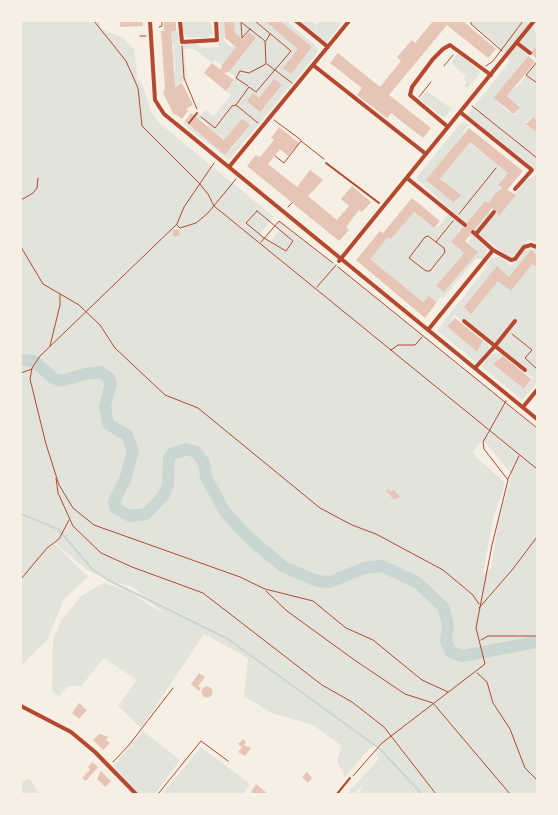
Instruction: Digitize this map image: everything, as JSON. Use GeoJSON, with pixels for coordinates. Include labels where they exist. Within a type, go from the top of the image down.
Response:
{"type":"FeatureCollection","features":[{"type":"Feature","properties":{"kind":"street"},"geometry":{"type":"LineString","coordinates":[[150,21],[155,100],[164,114],[229,167],[339,262],[428,330],[537,419]]}},
{"type":"Feature","properties":{"kind":"street"},"geometry":{"type":"LineString","coordinates":[[180,21],[182,42],[217,40],[216,21]]}},
{"type":"Feature","properties":{"kind":"street"},"geometry":{"type":"LineString","coordinates":[[296,21],[328,47]]}},
{"type":"Feature","properties":{"kind":"street"},"geometry":{"type":"LineString","coordinates":[[229,167],[349,21]]}},
{"type":"Feature","properties":{"kind":"street"},"geometry":{"type":"LineString","coordinates":[[339,262],[534,21]]}},
{"type":"Feature","properties":{"kind":"street"},"geometry":{"type":"LineString","coordinates":[[517,43],[530,53]]}},
{"type":"Feature","properties":{"kind":"street"},"geometry":{"type":"LineString","coordinates":[[448,126],[410,95],[410,90],[432,59],[446,46],[450,45],[491,75]]}},
{"type":"Feature","properties":{"kind":"street"},"geometry":{"type":"LineString","coordinates":[[313,65],[426,154]]}},
{"type":"Feature","properties":{"kind":"street"},"geometry":{"type":"LineString","coordinates":[[460,112],[532,170],[515,189]]}},
{"type":"Feature","properties":{"kind":"street"},"geometry":{"type":"LineString","coordinates":[[407,178],[465,225]]}},
{"type":"Feature","properties":{"kind":"street"},"geometry":{"type":"LineString","coordinates":[[494,212],[474,233],[493,250],[511,260],[515,259],[524,247],[531,245],[537,247]]}},
{"type":"Feature","properties":{"kind":"street"},"geometry":{"type":"LineString","coordinates":[[428,330],[493,250]]}},
{"type":"Feature","properties":{"kind":"street"},"geometry":{"type":"LineString","coordinates":[[464,321],[525,370]]}},
{"type":"Feature","properties":{"kind":"street"},"geometry":{"type":"LineString","coordinates":[[475,368],[515,321]]}},
{"type":"Feature","properties":{"kind":"street"},"geometry":{"type":"LineString","coordinates":[[522,407],[537,390]]}},
{"type":"Feature","properties":{"kind":"street"},"geometry":{"type":"LineString","coordinates":[[21,706],[70,732],[110,767],[136,794]]}},
{"type":"Feature","properties":{"kind":"lane"},"geometry":{"type":"LineString","coordinates":[[189,123],[197,113]]}},
{"type":"Feature","properties":{"kind":"lane"},"geometry":{"type":"LineString","coordinates":[[326,163],[379,203]]}},
{"type":"Feature","properties":{"kind":"lane"},"geometry":{"type":"LineString","coordinates":[[337,794],[350,778]]}},
{"type":"Feature","properties":{"kind":"path"},"geometry":{"type":"LineString","coordinates":[[94,21],[126,61],[138,88],[142,126],[199,183],[208,194],[214,206],[537,469]]}},
{"type":"Feature","properties":{"kind":"path"},"geometry":{"type":"LineString","coordinates":[[159,26],[162,26],[162,21]]}},
{"type":"Feature","properties":{"kind":"path"},"geometry":{"type":"LineString","coordinates":[[255,21],[291,51],[256,92],[236,78],[240,71],[249,73],[266,64]]}},
{"type":"Feature","properties":{"kind":"path"},"geometry":{"type":"LineString","coordinates":[[471,21],[471,24],[507,55]]}},
{"type":"Feature","properties":{"kind":"path"},"geometry":{"type":"LineString","coordinates":[[482,70],[502,51],[523,21]]}},
{"type":"Feature","properties":{"kind":"path"},"geometry":{"type":"LineString","coordinates":[[241,22],[265,41]]}},
{"type":"Feature","properties":{"kind":"path"},"geometry":{"type":"LineString","coordinates":[[241,22],[242,38],[250,29]]}},
{"type":"Feature","properties":{"kind":"path"},"geometry":{"type":"LineString","coordinates":[[266,64],[265,41],[270,34]]}},
{"type":"Feature","properties":{"kind":"path"},"geometry":{"type":"LineString","coordinates":[[140,36],[146,36]]}},
{"type":"Feature","properties":{"kind":"path"},"geometry":{"type":"LineString","coordinates":[[182,42],[184,78],[196,104],[197,113],[215,128],[249,87]]}},
{"type":"Feature","properties":{"kind":"path"},"geometry":{"type":"LineString","coordinates":[[444,66],[458,50]]}},
{"type":"Feature","properties":{"kind":"path"},"geometry":{"type":"LineString","coordinates":[[537,62],[526,75],[537,83]]}},
{"type":"Feature","properties":{"kind":"path"},"geometry":{"type":"LineString","coordinates":[[266,64],[292,84]]}},
{"type":"Feature","properties":{"kind":"path"},"geometry":{"type":"LineString","coordinates":[[415,101],[431,82]]}},
{"type":"Feature","properties":{"kind":"path"},"geometry":{"type":"LineString","coordinates":[[468,102],[537,158]]}},
{"type":"Feature","properties":{"kind":"path"},"geometry":{"type":"LineString","coordinates":[[236,105],[259,124]]}},
{"type":"Feature","properties":{"kind":"path"},"geometry":{"type":"LineString","coordinates":[[270,117],[302,140],[327,161],[326,163]]}},
{"type":"Feature","properties":{"kind":"path"},"geometry":{"type":"LineString","coordinates":[[275,156],[284,163],[302,140]]}},
{"type":"Feature","properties":{"kind":"path"},"geometry":{"type":"LineString","coordinates":[[218,158],[184,207],[177,224],[40,356],[32,368],[30,379],[55,475],[58,494],[73,526],[101,553],[132,567],[203,593],[322,686],[352,702],[384,727],[436,794]]}},
{"type":"Feature","properties":{"kind":"path"},"geometry":{"type":"LineString","coordinates":[[436,242],[496,168]]}},
{"type":"Feature","properties":{"kind":"path"},"geometry":{"type":"LineString","coordinates":[[177,224],[180,228],[196,223],[214,206],[239,176]]}},
{"type":"Feature","properties":{"kind":"path"},"geometry":{"type":"LineString","coordinates":[[21,200],[34,193],[37,188],[38,178]]}},
{"type":"Feature","properties":{"kind":"path"},"geometry":{"type":"LineString","coordinates":[[288,208],[292,203]]}},
{"type":"Feature","properties":{"kind":"path"},"geometry":{"type":"LineString","coordinates":[[257,211],[275,225],[293,241],[286,251],[264,238],[246,223],[257,211]]}},
{"type":"Feature","properties":{"kind":"path"},"geometry":{"type":"LineString","coordinates":[[260,242],[279,221],[339,262],[423,335],[537,428]]}},
{"type":"Feature","properties":{"kind":"path"},"geometry":{"type":"LineString","coordinates":[[428,236],[436,242],[444,248],[445,252],[430,271],[426,272],[409,258],[424,237],[428,236]]}},
{"type":"Feature","properties":{"kind":"path"},"geometry":{"type":"LineString","coordinates":[[21,247],[43,284],[72,300],[86,312],[100,325],[115,348],[165,395],[198,408],[320,508],[352,525],[376,534],[443,570],[473,595],[479,604]]}},
{"type":"Feature","properties":{"kind":"path"},"geometry":{"type":"LineString","coordinates":[[316,288],[339,262]]}},
{"type":"Feature","properties":{"kind":"path"},"geometry":{"type":"LineString","coordinates":[[50,347],[60,305],[60,294]]}},
{"type":"Feature","properties":{"kind":"path"},"geometry":{"type":"LineString","coordinates":[[391,350],[398,345],[415,345],[428,330]]}},
{"type":"Feature","properties":{"kind":"path"},"geometry":{"type":"LineString","coordinates":[[508,330],[532,350],[525,358],[537,368]]}},
{"type":"Feature","properties":{"kind":"path"},"geometry":{"type":"LineString","coordinates":[[21,372],[32,368]]}},
{"type":"Feature","properties":{"kind":"path"},"geometry":{"type":"LineString","coordinates":[[508,480],[484,449],[483,442],[509,396]]}},
{"type":"Feature","properties":{"kind":"path"},"geometry":{"type":"LineString","coordinates":[[350,778],[382,743],[485,664],[476,628],[478,609],[508,480],[520,456]]}},
{"type":"Feature","properties":{"kind":"path"},"geometry":{"type":"LineString","coordinates":[[55,475],[73,508],[94,525],[240,576],[264,589],[287,611],[405,694],[433,703],[510,794]]}},
{"type":"Feature","properties":{"kind":"path"},"geometry":{"type":"LineString","coordinates":[[21,579],[64,532],[69,519]]}},
{"type":"Feature","properties":{"kind":"path"},"geometry":{"type":"LineString","coordinates":[[478,609],[512,570],[537,537]]}},
{"type":"Feature","properties":{"kind":"path"},"geometry":{"type":"LineString","coordinates":[[264,589],[313,600],[346,628],[373,640],[422,680],[448,692]]}},
{"type":"Feature","properties":{"kind":"path"},"geometry":{"type":"LineString","coordinates":[[480,641],[488,636],[537,636]]}},
{"type":"Feature","properties":{"kind":"path"},"geometry":{"type":"LineString","coordinates":[[477,672],[487,682],[494,703],[510,729],[525,768],[537,780]]}},
{"type":"Feature","properties":{"kind":"path"},"geometry":{"type":"LineString","coordinates":[[110,767],[173,688]]}},
{"type":"Feature","properties":{"kind":"path"},"geometry":{"type":"LineString","coordinates":[[158,794],[201,741],[228,762]]}},
{"type":"Feature","properties":{"kind":"shaded area"},"geometry":{"type":"Polygon","coordinates":[[[21,21],[100,21],[100,29],[122,37],[134,49],[138,80],[142,83],[151,112],[158,122],[274,217],[260,234],[271,241],[279,230],[275,225],[279,221],[537,428],[537,794],[358,794],[364,784],[354,794],[346,794],[379,759],[376,755],[382,747],[377,745],[369,749],[345,777],[337,761],[342,746],[313,725],[272,713],[244,696],[248,658],[204,634],[141,728],[118,706],[137,680],[104,658],[81,686],[68,686],[59,696],[52,691],[53,640],[61,621],[81,596],[104,583],[128,591],[167,616],[133,587],[113,582],[87,570],[49,538],[88,577],[64,599],[47,640],[21,665],[21,21]],[[481,441],[472,453],[505,483],[493,519],[483,574],[491,568],[498,523],[512,475],[485,442],[481,441]]]}},
{"type":"Feature","properties":{"kind":"shaded area"},"geometry":{"type":"Polygon","coordinates":[[[182,21],[211,21],[213,34],[207,38],[188,37],[183,32],[182,21]]]}},
{"type":"Feature","properties":{"kind":"shaded area"},"geometry":{"type":"Polygon","coordinates":[[[218,21],[224,22],[224,41],[232,47],[233,45],[236,47],[222,65],[214,60],[212,63],[194,49],[184,49],[187,79],[174,87],[175,63],[173,62],[174,45],[172,44],[171,31],[178,31],[179,44],[196,43],[202,48],[219,47],[218,21]]]}},
{"type":"Feature","properties":{"kind":"shaded area"},"geometry":{"type":"Polygon","coordinates":[[[234,21],[286,21],[317,47],[318,52],[229,160],[183,124],[185,121],[204,137],[231,149],[249,126],[242,119],[225,139],[208,127],[209,125],[201,118],[199,120],[192,114],[197,113],[201,115],[206,110],[214,116],[231,95],[226,91],[236,78],[229,72],[256,39],[249,32],[243,39],[235,33],[234,21]]]}},
{"type":"Feature","properties":{"kind":"shaded area"},"geometry":{"type":"Polygon","coordinates":[[[294,21],[311,21],[316,25],[319,21],[343,21],[326,43],[322,44],[294,21]]]}},
{"type":"Feature","properties":{"kind":"shaded area"},"geometry":{"type":"Polygon","coordinates":[[[528,21],[537,33],[537,44],[493,98],[506,110],[515,115],[520,106],[507,96],[521,83],[535,62],[537,63],[537,120],[532,117],[525,123],[537,133],[537,172],[467,115],[510,61],[500,48],[470,22],[528,21]]]}},
{"type":"Feature","properties":{"kind":"shaded area"},"geometry":{"type":"Polygon","coordinates":[[[458,53],[479,70],[480,74],[467,88],[464,86],[467,82],[464,79],[466,76],[452,64],[458,53]]]}},
{"type":"Feature","properties":{"kind":"shaded area"},"geometry":{"type":"Polygon","coordinates":[[[427,91],[452,109],[446,116],[442,117],[420,99],[427,91]]]}},
{"type":"Feature","properties":{"kind":"shaded area"},"geometry":{"type":"Polygon","coordinates":[[[464,122],[469,125],[463,132],[464,134],[427,180],[455,203],[460,195],[440,179],[469,142],[508,172],[498,185],[502,188],[489,203],[485,201],[466,224],[416,178],[460,124],[464,122]]]}},
{"type":"Feature","properties":{"kind":"shaded area"},"geometry":{"type":"Polygon","coordinates":[[[537,174],[537,244],[529,239],[515,255],[509,257],[474,230],[490,211],[499,215],[523,182],[537,174]]]}},
{"type":"Feature","properties":{"kind":"shaded area"},"geometry":{"type":"Polygon","coordinates":[[[413,212],[434,228],[439,226],[448,214],[464,227],[451,242],[464,253],[437,285],[444,292],[477,251],[468,243],[471,233],[488,250],[484,259],[476,259],[443,298],[441,297],[436,302],[429,296],[423,302],[370,259],[387,237],[391,239],[413,212]]]}},
{"type":"Feature","properties":{"kind":"shaded area"},"geometry":{"type":"Polygon","coordinates":[[[531,248],[537,250],[537,383],[522,400],[481,366],[491,354],[501,353],[507,358],[502,356],[493,364],[524,389],[533,378],[524,372],[526,369],[466,320],[478,336],[455,315],[447,326],[477,351],[483,340],[480,336],[488,343],[489,350],[478,364],[437,330],[487,267],[487,263],[491,258],[500,257],[512,266],[525,250],[531,248]]]}},
{"type":"Feature","properties":{"kind":"shaded area"},"geometry":{"type":"Polygon","coordinates":[[[143,731],[180,760],[155,794],[140,794],[113,766],[143,731]]]}},
{"type":"Feature","properties":{"kind":"shaded area"},"geometry":{"type":"Polygon","coordinates":[[[201,747],[250,784],[243,794],[162,794],[201,747]]]}},
{"type":"Feature","properties":{"kind":"shaded area"},"geometry":{"type":"Polygon","coordinates":[[[30,779],[39,794],[21,794],[21,781],[30,779]]]}},
{"type":"Feature","properties":{"kind":"building"},"geometry":{"type":"Polygon","coordinates":[[[120,21],[142,21],[143,26],[120,27],[120,21]]]}},
{"type":"Feature","properties":{"kind":"building"},"geometry":{"type":"Polygon","coordinates":[[[164,21],[176,21],[176,31],[171,31],[175,87],[182,83],[193,105],[186,109],[188,111],[182,119],[174,115],[163,93],[165,88],[161,31],[164,31],[164,21]]]}},
{"type":"Feature","properties":{"kind":"building"},"geometry":{"type":"Polygon","coordinates":[[[224,21],[234,21],[235,33],[243,39],[249,32],[256,38],[229,72],[224,73],[234,80],[226,91],[204,73],[212,63],[221,70],[222,65],[236,47],[225,38],[224,21]]]}},
{"type":"Feature","properties":{"kind":"building"},"geometry":{"type":"Polygon","coordinates":[[[265,21],[280,21],[312,47],[291,74],[283,68],[298,49],[265,21]]]}},
{"type":"Feature","properties":{"kind":"building"},"geometry":{"type":"Polygon","coordinates":[[[433,21],[466,21],[465,23],[496,49],[488,58],[447,25],[389,95],[431,128],[423,138],[391,113],[387,118],[357,95],[362,88],[330,63],[338,53],[380,87],[401,61],[397,57],[412,40],[415,43],[433,21]]]}},
{"type":"Feature","properties":{"kind":"building"},"geometry":{"type":"Polygon","coordinates":[[[537,45],[537,59],[530,53],[537,45]]]}},
{"type":"Feature","properties":{"kind":"building"},"geometry":{"type":"Polygon","coordinates":[[[528,56],[535,62],[507,96],[520,107],[514,114],[493,98],[528,56]]]}},
{"type":"Feature","properties":{"kind":"building"},"geometry":{"type":"Polygon","coordinates":[[[274,79],[282,85],[260,112],[247,101],[253,93],[259,98],[274,79]]]}},
{"type":"Feature","properties":{"kind":"building"},"geometry":{"type":"Polygon","coordinates":[[[191,113],[224,140],[242,119],[250,125],[225,155],[185,121],[191,113]]]}},
{"type":"Feature","properties":{"kind":"building"},"geometry":{"type":"Polygon","coordinates":[[[533,117],[537,120],[537,133],[526,124],[533,117]]]}},
{"type":"Feature","properties":{"kind":"building"},"geometry":{"type":"Polygon","coordinates":[[[279,127],[299,143],[288,156],[280,149],[268,164],[297,187],[310,170],[323,180],[308,196],[337,220],[349,206],[341,199],[352,186],[371,202],[362,212],[359,210],[346,227],[349,230],[339,241],[247,166],[256,155],[260,157],[274,140],[271,138],[279,127]]]}},
{"type":"Feature","properties":{"kind":"building"},"geometry":{"type":"Polygon","coordinates":[[[469,128],[523,171],[507,190],[516,195],[499,216],[492,208],[465,241],[478,252],[444,292],[436,286],[464,253],[451,242],[485,201],[489,203],[496,192],[502,188],[498,185],[508,173],[470,142],[440,179],[461,195],[454,203],[426,180],[469,128]]]}},
{"type":"Feature","properties":{"kind":"building"},"geometry":{"type":"Polygon","coordinates":[[[412,198],[440,221],[434,228],[414,212],[390,240],[388,237],[370,259],[423,302],[429,296],[437,302],[425,318],[356,260],[380,231],[383,233],[412,198]]]}},
{"type":"Feature","properties":{"kind":"building"},"geometry":{"type":"Polygon","coordinates":[[[176,229],[180,233],[176,237],[172,233],[176,229]]]}},
{"type":"Feature","properties":{"kind":"building"},"geometry":{"type":"Polygon","coordinates":[[[531,250],[537,255],[537,267],[532,264],[511,291],[498,281],[471,314],[464,307],[497,266],[509,277],[531,250]]]}},
{"type":"Feature","properties":{"kind":"building"},"geometry":{"type":"Polygon","coordinates":[[[455,318],[483,341],[477,352],[447,326],[455,318]]]}},
{"type":"Feature","properties":{"kind":"building"},"geometry":{"type":"Polygon","coordinates":[[[503,356],[531,379],[524,389],[493,364],[503,356]]]}},
{"type":"Feature","properties":{"kind":"building"},"geometry":{"type":"Polygon","coordinates":[[[388,489],[390,492],[394,490],[400,497],[394,500],[386,491],[388,489]]]}},
{"type":"Feature","properties":{"kind":"building"},"geometry":{"type":"Polygon","coordinates":[[[199,673],[205,677],[198,686],[201,688],[199,691],[191,684],[199,673]]]}},
{"type":"Feature","properties":{"kind":"building"},"geometry":{"type":"Polygon","coordinates":[[[207,686],[213,692],[207,698],[201,692],[207,686]]]}},
{"type":"Feature","properties":{"kind":"building"},"geometry":{"type":"Polygon","coordinates":[[[79,703],[87,710],[79,719],[72,713],[79,703]]]}},
{"type":"Feature","properties":{"kind":"building"},"geometry":{"type":"Polygon","coordinates":[[[100,734],[108,737],[106,740],[110,743],[103,750],[93,740],[100,734]]]}},
{"type":"Feature","properties":{"kind":"building"},"geometry":{"type":"Polygon","coordinates":[[[243,739],[246,742],[244,745],[251,748],[245,756],[238,752],[242,747],[238,744],[243,739]]]}},
{"type":"Feature","properties":{"kind":"building"},"geometry":{"type":"Polygon","coordinates":[[[92,762],[98,767],[86,781],[82,778],[90,770],[88,767],[92,762]]]}},
{"type":"Feature","properties":{"kind":"building"},"geometry":{"type":"Polygon","coordinates":[[[101,771],[111,781],[105,787],[97,779],[101,771]]]}},
{"type":"Feature","properties":{"kind":"building"},"geometry":{"type":"Polygon","coordinates":[[[307,772],[312,778],[308,783],[302,777],[307,772]]]}},
{"type":"Feature","properties":{"kind":"building"},"geometry":{"type":"Polygon","coordinates":[[[256,784],[267,793],[253,794],[251,792],[256,784]]]}},
{"type":"Feature","properties":{"kind":"waterway"},"geometry":{"type":"LineString","coordinates":[[21,360],[34,361],[53,378],[61,381],[100,372],[109,378],[111,383],[105,406],[108,424],[127,435],[133,451],[125,480],[114,501],[115,508],[130,516],[146,514],[163,496],[168,485],[169,459],[172,454],[186,449],[196,452],[204,463],[206,477],[225,512],[250,539],[284,567],[317,581],[330,582],[364,568],[382,566],[418,583],[444,608],[448,626],[446,641],[451,652],[462,656],[537,642]]}},
{"type":"Feature","properties":{"kind":"waterway"},"geometry":{"type":"LineString","coordinates":[[21,514],[58,529],[93,570],[108,580],[228,639],[380,749],[422,794]]}}]}
